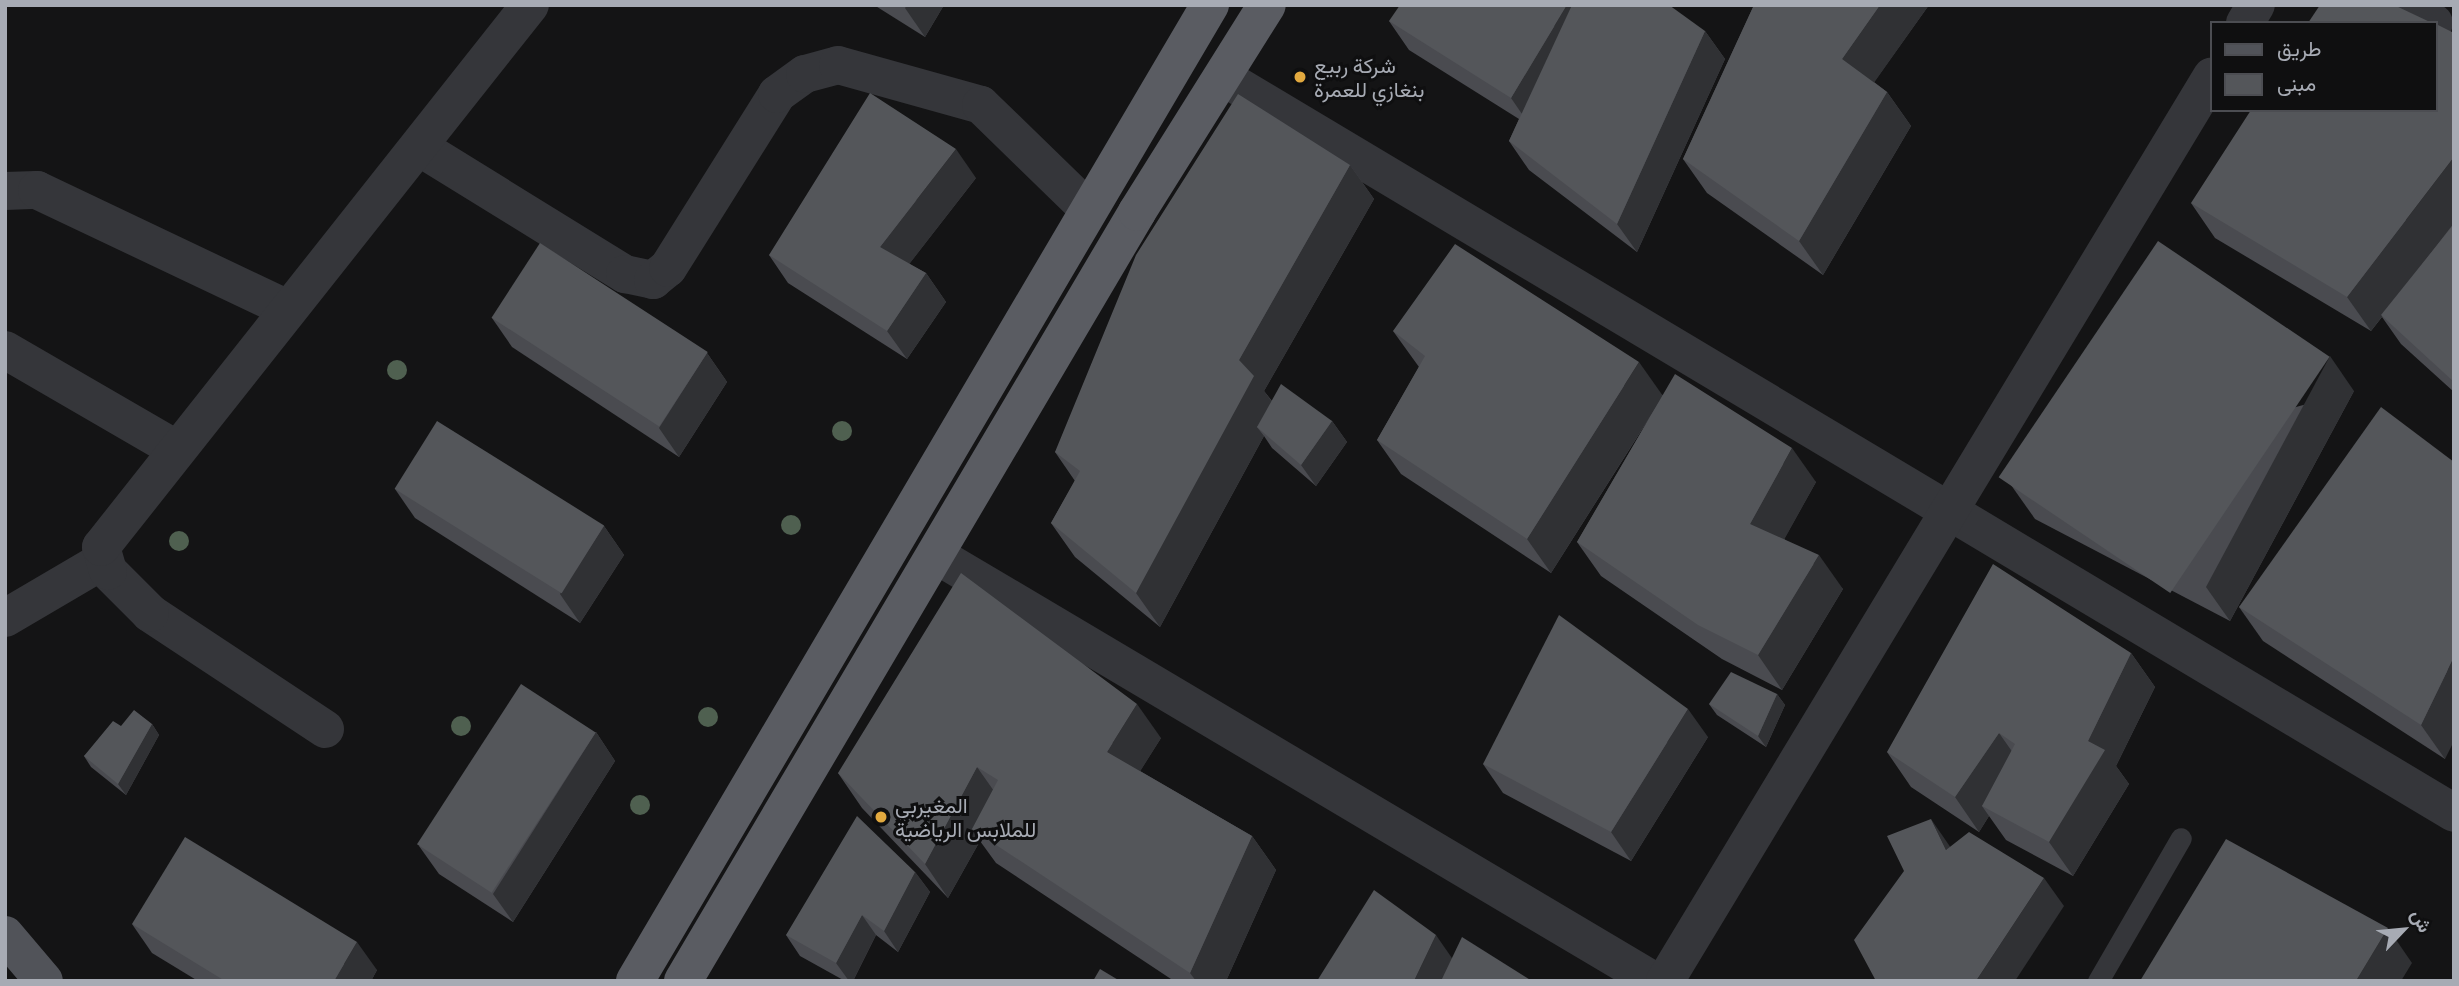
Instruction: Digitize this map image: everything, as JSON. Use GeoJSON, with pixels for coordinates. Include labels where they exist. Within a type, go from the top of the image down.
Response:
{"type":"FeatureCollection","features":[{"type":"Feature","properties":{"kind":"highway"},"geometry":{"type":"LineString","coordinates":[[635,981],[1209,5]]}},
{"type":"Feature","properties":{"kind":"highway"},"geometry":{"type":"LineString","coordinates":[[683,981],[1267,5]]}},
{"type":"Feature","properties":{"kind":"main road"},"geometry":{"type":"LineString","coordinates":[[5,935],[44,981]]}},
{"type":"Feature","properties":{"kind":"street"},"geometry":{"type":"LineString","coordinates":[[325,729],[150,613],[102,561],[104,539],[530,5]]}},
{"type":"Feature","properties":{"kind":"street"},"geometry":{"type":"LineString","coordinates":[[2246,21],[2256,5]]}},
{"type":"Feature","properties":{"kind":"street"},"geometry":{"type":"LineString","coordinates":[[2397,5],[2431,21]]}},
{"type":"Feature","properties":{"kind":"street"},"geometry":{"type":"LineString","coordinates":[[2438,24],[2454,32]]}},
{"type":"Feature","properties":{"kind":"street"},"geometry":{"type":"LineString","coordinates":[[419,147],[625,274],[653,280],[668,268],[777,94],[805,74],[838,65],[981,105],[1088,209]]}},
{"type":"Feature","properties":{"kind":"street"},"geometry":{"type":"LineString","coordinates":[[1223,77],[1948,508],[2454,813]]}},
{"type":"Feature","properties":{"kind":"street"},"geometry":{"type":"LineString","coordinates":[[1665,981],[1948,508],[2210,79]]}},
{"type":"Feature","properties":{"kind":"street"},"geometry":{"type":"LineString","coordinates":[[5,191],[37,190],[288,309]]}},
{"type":"Feature","properties":{"kind":"street"},"geometry":{"type":"LineString","coordinates":[[5,350],[176,449]]}},
{"type":"Feature","properties":{"kind":"street"},"geometry":{"type":"LineString","coordinates":[[936,555],[1654,981]]}},
{"type":"Feature","properties":{"kind":"street"},"geometry":{"type":"LineString","coordinates":[[5,618],[102,561]]}},
{"type":"Feature","properties":{"kind":"lane"},"geometry":{"type":"LineString","coordinates":[[2098,981],[2181,838]]}},
{"type":"Feature","properties":{"kind":"building"},"geometry":{"type":"Polygon","coordinates":[[[1400,5],[1567,5],[1511,98],[1389,21],[1400,5]]]}},
{"type":"Feature","properties":{"kind":"building"},"geometry":{"type":"Polygon","coordinates":[[[1572,5],[1669,5],[1705,31],[1617,224],[1509,141],[1572,5]]]}},
{"type":"Feature","properties":{"kind":"building"},"geometry":{"type":"Polygon","coordinates":[[[1754,5],[1880,5],[1842,59],[1887,92],[1799,241],[1683,159],[1754,5]]]}},
{"type":"Feature","properties":{"kind":"building"},"geometry":{"type":"Polygon","coordinates":[[[2320,5],[2394,5],[2428,21],[2309,21],[2320,5]]]}},
{"type":"Feature","properties":{"kind":"building"},"geometry":{"type":"Polygon","coordinates":[[[2438,25],[2454,33],[2454,157],[2347,297],[2191,203],[2250,112],[2438,112],[2438,25]]]}},
{"type":"Feature","properties":{"kind":"building"},"geometry":{"type":"Polygon","coordinates":[[[870,93],[956,149],[880,247],[926,273],[887,331],[769,255],[870,93]]]}},
{"type":"Feature","properties":{"kind":"building"},"geometry":{"type":"Polygon","coordinates":[[[1238,94],[1350,165],[1239,360],[1254,376],[1136,593],[1051,523],[1080,471],[1055,452],[1136,255],[1238,94]]]}},
{"type":"Feature","properties":{"kind":"building"},"geometry":{"type":"Polygon","coordinates":[[[2454,224],[2454,382],[2381,315],[2454,224]]]}},
{"type":"Feature","properties":{"kind":"building"},"geometry":{"type":"Polygon","coordinates":[[[2158,241],[2330,357],[2170,593],[1999,477],[2158,241]]]}},
{"type":"Feature","properties":{"kind":"building"},"geometry":{"type":"Polygon","coordinates":[[[540,243],[708,352],[659,427],[492,318],[540,243]]]}},
{"type":"Feature","properties":{"kind":"building"},"geometry":{"type":"Polygon","coordinates":[[[1455,244],[1639,362],[1527,539],[1377,440],[1425,356],[1393,331],[1455,244]]]}},
{"type":"Feature","properties":{"kind":"building"},"geometry":{"type":"Polygon","coordinates":[[[1675,374],[1792,448],[1750,524],[1819,555],[1758,655],[1698,625],[1577,542],[1675,374]]]}},
{"type":"Feature","properties":{"kind":"building"},"geometry":{"type":"Polygon","coordinates":[[[1281,384],[1332,421],[1301,465],[1257,427],[1281,384]]]}},
{"type":"Feature","properties":{"kind":"building"},"geometry":{"type":"Polygon","coordinates":[[[2381,407],[2454,462],[2454,657],[2421,725],[2239,607],[2381,407]]]}},
{"type":"Feature","properties":{"kind":"building"},"geometry":{"type":"Polygon","coordinates":[[[437,421],[604,525],[562,593],[395,489],[437,421]]]}},
{"type":"Feature","properties":{"kind":"building"},"geometry":{"type":"Polygon","coordinates":[[[1993,564],[2131,653],[2088,741],[2105,750],[2049,842],[1982,806],[2015,744],[1999,733],[1955,797],[1887,752],[1993,564]]]}},
{"type":"Feature","properties":{"kind":"building"},"geometry":{"type":"Polygon","coordinates":[[[961,573],[1137,704],[1107,752],[1252,836],[1190,973],[972,829],[998,780],[977,767],[925,864],[838,773],[961,573]]]}},
{"type":"Feature","properties":{"kind":"building"},"geometry":{"type":"Polygon","coordinates":[[[1559,615],[1688,709],[1611,832],[1483,764],[1559,615]]]}},
{"type":"Feature","properties":{"kind":"building"},"geometry":{"type":"Polygon","coordinates":[[[1731,672],[1777,694],[1758,736],[1709,704],[1731,672]]]}},
{"type":"Feature","properties":{"kind":"building"},"geometry":{"type":"Polygon","coordinates":[[[521,684],[596,732],[492,893],[417,844],[521,684]]]}},
{"type":"Feature","properties":{"kind":"building"},"geometry":{"type":"Polygon","coordinates":[[[134,710],[152,724],[118,784],[84,756],[113,721],[121,726],[134,710]]]}},
{"type":"Feature","properties":{"kind":"building"},"geometry":{"type":"Polygon","coordinates":[[[857,816],[915,872],[884,931],[862,915],[836,963],[786,935],[857,816]]]}},
{"type":"Feature","properties":{"kind":"building"},"geometry":{"type":"Polygon","coordinates":[[[1931,819],[1946,850],[1969,832],[2044,878],[1976,981],[1876,981],[1854,940],[1904,871],[1887,836],[1931,819]]]}},
{"type":"Feature","properties":{"kind":"building"},"geometry":{"type":"Polygon","coordinates":[[[185,837],[357,942],[334,981],[225,981],[132,924],[185,837]]]}},
{"type":"Feature","properties":{"kind":"building"},"geometry":{"type":"Polygon","coordinates":[[[2226,839],[2388,928],[2356,981],[2140,981],[2226,839]]]}},
{"type":"Feature","properties":{"kind":"building"},"geometry":{"type":"Polygon","coordinates":[[[1374,890],[1436,935],[1414,981],[1317,981],[1374,890]]]}},
{"type":"Feature","properties":{"kind":"building"},"geometry":{"type":"Polygon","coordinates":[[[1462,937],[1532,981],[1441,981],[1462,937]]]}},
{"type":"Feature","properties":{"kind":"building"},"geometry":{"type":"Polygon","coordinates":[[[1100,969],[1120,981],[1093,981],[1100,969]]]}},
{"type":"Feature","properties":{"kind":"place","name":"شركة ربيع بنغازي للعمرة"},"geometry":{"type":"Point","coordinates":[1300,77]}},
{"type":"Feature","properties":{"kind":"place","name":"المغيربي للملابس الرياضية"},"geometry":{"type":"Point","coordinates":[881,817]}}]}
